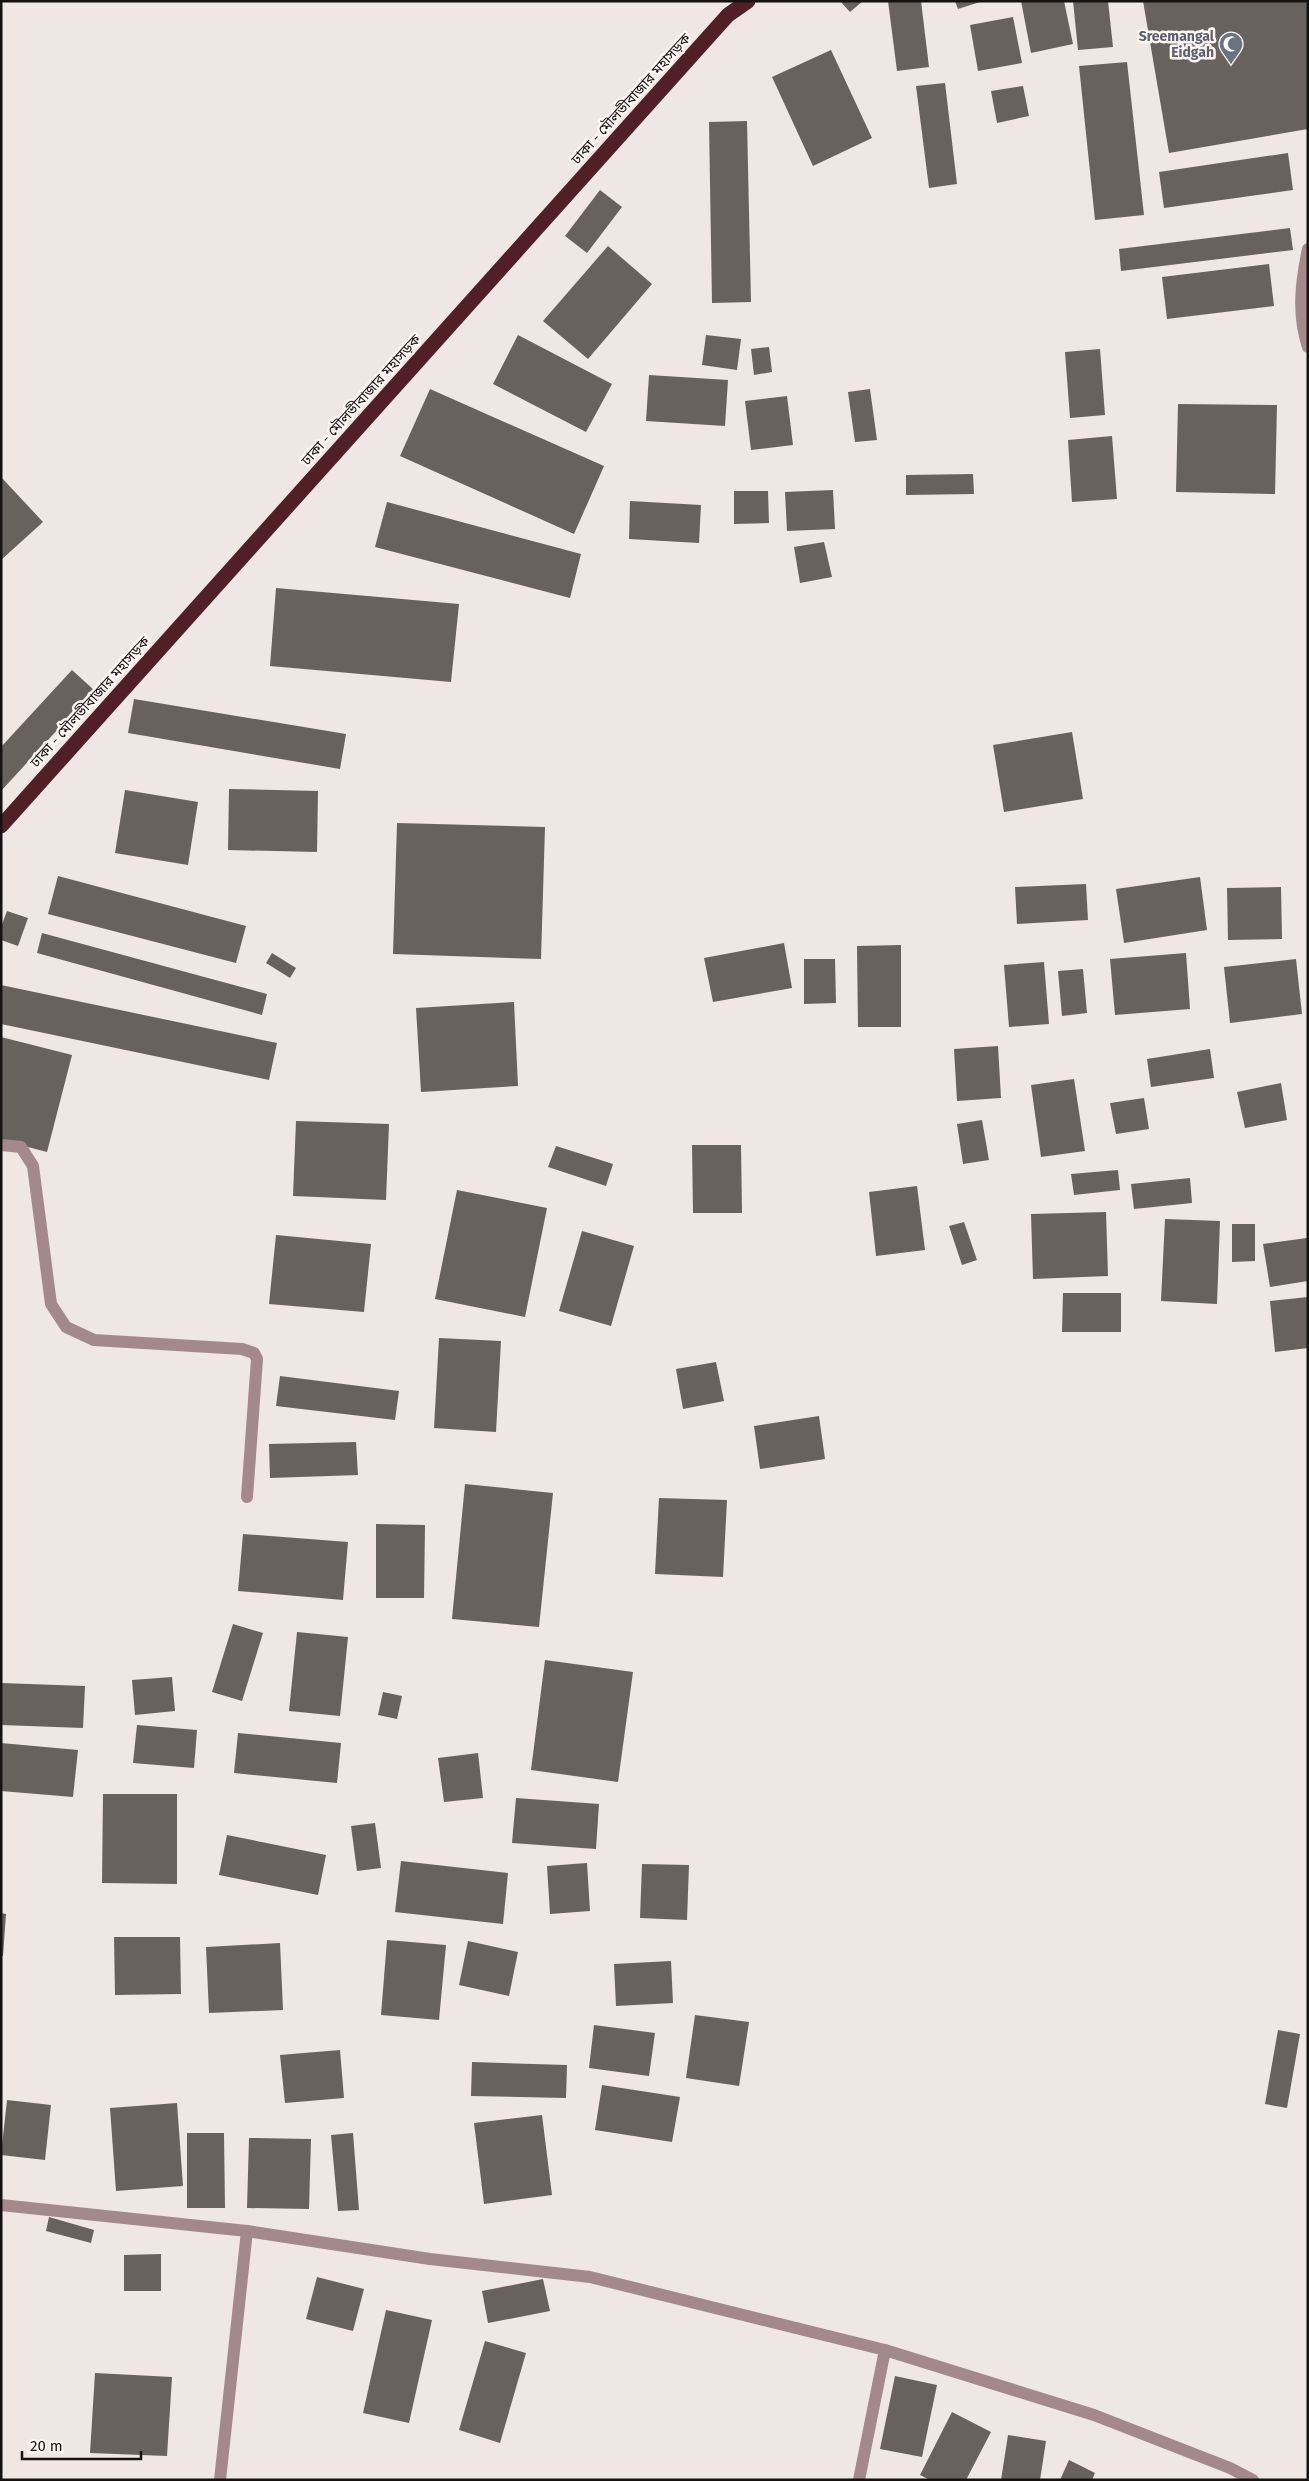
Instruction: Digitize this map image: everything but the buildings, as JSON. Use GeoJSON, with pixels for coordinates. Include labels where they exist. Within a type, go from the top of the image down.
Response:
{"type":"FeatureCollection","features":[{"type":"Feature","properties":{"kind":"highway","name":"ঢাকা - মৌলভীবাজার মহাসড়ক"},"geometry":{"type":"LineString","coordinates":[[1,826],[728,15],[748,1]]}},
{"type":"Feature","properties":{"kind":"street"},"geometry":{"type":"LineString","coordinates":[[1308,249],[1302,278],[1301,326],[1308,346]]}},
{"type":"Feature","properties":{"kind":"street"},"geometry":{"type":"LineString","coordinates":[[1,1146],[22,1147],[33,1166],[51,1304],[66,1327],[94,1340],[242,1349],[254,1353],[257,1359],[246,1497]]}},
{"type":"Feature","properties":{"kind":"street"},"geometry":{"type":"LineString","coordinates":[[1,2206],[247,2231],[430,2259],[590,2277],[885,2350],[1094,2415],[1230,2468],[1253,2480]]}},
{"type":"Feature","properties":{"kind":"street"},"geometry":{"type":"LineString","coordinates":[[220,2480],[247,2231]]}},
{"type":"Feature","properties":{"kind":"street"},"geometry":{"type":"LineString","coordinates":[[859,2480],[885,2350]]}},
{"type":"Feature","properties":{"kind":"place","name":"Sreemangal Eidgah"},"geometry":{"type":"Point","coordinates":[1231,65]}}]}
